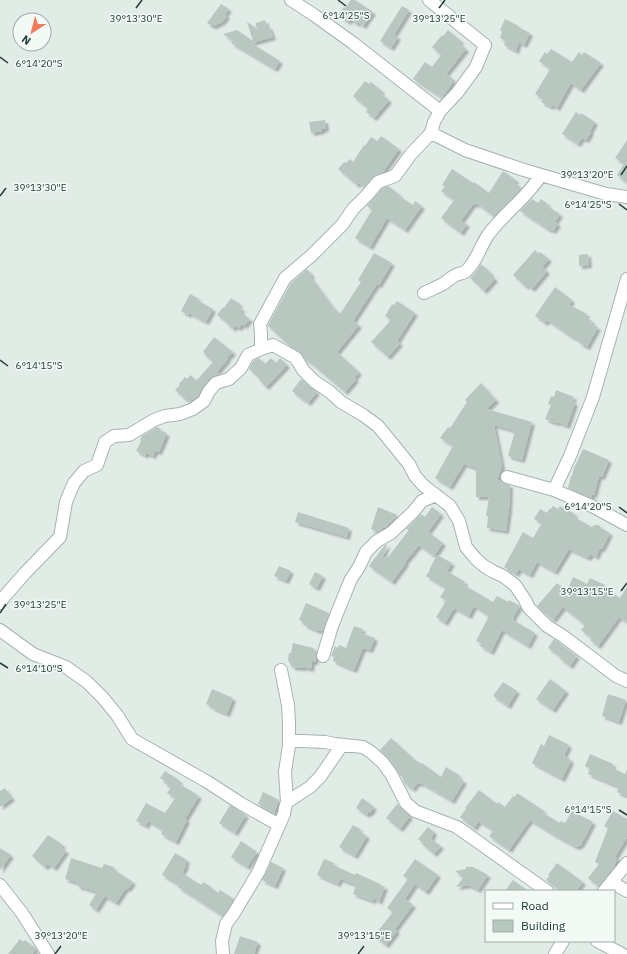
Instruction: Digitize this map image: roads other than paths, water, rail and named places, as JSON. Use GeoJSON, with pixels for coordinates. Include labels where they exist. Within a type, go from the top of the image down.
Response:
{"type":"FeatureCollection","features":[{"type":"Feature","properties":{"kind":"street"},"geometry":{"type":"LineString","coordinates":[[291,0],[353,43],[440,110]]}},
{"type":"Feature","properties":{"kind":"street"},"geometry":{"type":"LineString","coordinates":[[261,349],[260,324],[285,278],[307,260],[342,225],[353,209],[378,182],[395,176],[431,133],[434,122],[440,110],[457,93],[476,67],[485,45],[429,0]]}},
{"type":"Feature","properties":{"kind":"street"},"geometry":{"type":"LineString","coordinates":[[431,133],[465,150],[541,175],[606,194],[627,197]]}},
{"type":"Feature","properties":{"kind":"street"},"geometry":{"type":"LineString","coordinates":[[424,293],[443,284],[455,275],[464,273],[479,253],[488,236],[503,217],[527,194],[541,175]]}},
{"type":"Feature","properties":{"kind":"street"},"geometry":{"type":"LineString","coordinates":[[554,490],[570,456],[593,397],[627,279]]}},
{"type":"Feature","properties":{"kind":"street"},"geometry":{"type":"LineString","coordinates":[[0,603],[25,573],[60,537],[66,502],[74,483],[84,471],[97,465],[106,442],[114,436],[129,435],[154,420],[165,416],[180,414],[193,409],[204,401],[209,391],[216,383],[229,379],[241,368],[248,355],[272,345],[296,358],[303,370],[314,380],[341,402],[378,426],[409,464],[415,476],[424,486],[450,506],[459,521],[466,547],[476,559],[484,566],[503,576],[515,585],[529,608],[547,626],[563,636],[616,676],[627,680]]}},
{"type":"Feature","properties":{"kind":"street"},"geometry":{"type":"LineString","coordinates":[[507,477],[554,490],[594,507],[627,525]]}},
{"type":"Feature","properties":{"kind":"street"},"geometry":{"type":"LineString","coordinates":[[323,656],[332,626],[344,596],[366,552],[377,540],[391,533],[422,501],[436,495]]}},
{"type":"Feature","properties":{"kind":"street"},"geometry":{"type":"LineString","coordinates":[[0,630],[33,654],[66,668],[87,682],[117,715],[132,739],[279,825]]}},
{"type":"Feature","properties":{"kind":"street"},"geometry":{"type":"LineString","coordinates":[[223,954],[222,941],[226,924],[259,871],[284,814],[287,802],[285,772],[289,741],[288,705],[281,670]]}},
{"type":"Feature","properties":{"kind":"street"},"geometry":{"type":"LineString","coordinates":[[289,741],[302,740],[363,747],[383,763],[391,774],[406,803],[416,811],[457,827],[546,890]]}},
{"type":"Feature","properties":{"kind":"street"},"geometry":{"type":"LineString","coordinates":[[287,802],[310,787],[320,777],[342,745]]}},
{"type":"Feature","properties":{"kind":"street"},"geometry":{"type":"LineString","coordinates":[[605,890],[627,863]]}},
{"type":"Feature","properties":{"kind":"street"},"geometry":{"type":"LineString","coordinates":[[613,880],[618,886],[627,891]]}},
{"type":"Feature","properties":{"kind":"street"},"geometry":{"type":"LineString","coordinates":[[0,885],[22,913],[48,954]]}},
{"type":"Feature","properties":{"kind":"street"},"geometry":{"type":"LineString","coordinates":[[555,954],[562,942]]}},
{"type":"Feature","properties":{"kind":"street"},"geometry":{"type":"LineString","coordinates":[[598,942],[622,954]]}}]}
